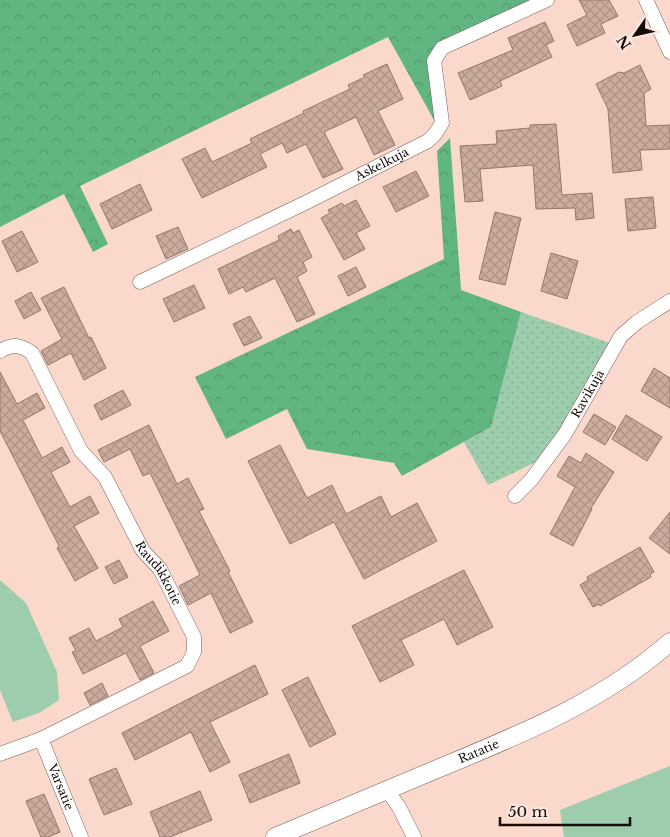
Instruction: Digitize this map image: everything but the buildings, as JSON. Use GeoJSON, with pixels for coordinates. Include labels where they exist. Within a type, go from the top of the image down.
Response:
{"type":"FeatureCollection","features":[{"type":"Feature","properties":{"kind":"street","name":"Askelkuja"},"geometry":{"type":"LineString","coordinates":[[140,282],[305,203],[428,141],[436,134],[442,123],[434,61],[442,48],[547,0]]}},
{"type":"Feature","properties":{"kind":"street"},"geometry":{"type":"LineString","coordinates":[[646,0],[670,52]]}},
{"type":"Feature","properties":{"kind":"street","name":"Ravikuja"},"geometry":{"type":"LineString","coordinates":[[515,496],[531,480],[565,434],[621,336],[637,322],[670,301]]}},
{"type":"Feature","properties":{"kind":"street","name":"Raudikkotie"},"geometry":{"type":"LineString","coordinates":[[0,351],[9,347],[22,346],[32,353],[81,450],[105,477],[143,551],[160,569],[194,637],[194,652],[187,666],[41,739],[0,754]]}},
{"type":"Feature","properties":{"kind":"street","name":"Ratatie"},"geometry":{"type":"LineString","coordinates":[[275,837],[470,756],[578,706],[618,682],[670,642]]}},
{"type":"Feature","properties":{"kind":"street","name":"Varsatie"},"geometry":{"type":"LineString","coordinates":[[41,739],[81,837]]}},
{"type":"Feature","properties":{"kind":"street"},"geometry":{"type":"LineString","coordinates":[[387,790],[399,807],[414,837]]}},
{"type":"Feature","properties":{"kind":"green space"},"geometry":{"type":"Polygon","coordinates":[[[0,0],[544,0],[432,51],[440,116],[434,120],[388,37],[80,186],[108,244],[93,252],[64,194],[0,227],[0,0]]]}},
{"type":"Feature","properties":{"kind":"green space"},"geometry":{"type":"Polygon","coordinates":[[[450,138],[461,290],[521,312],[491,427],[402,476],[394,463],[307,449],[287,409],[226,439],[195,377],[444,259],[437,151],[450,138]]]}},
{"type":"Feature","properties":{"kind":"green space"},"geometry":{"type":"Polygon","coordinates":[[[521,312],[610,343],[560,431],[538,461],[488,485],[464,442],[491,427],[521,312]]]}},
{"type":"Feature","properties":{"kind":"green space"},"geometry":{"type":"Polygon","coordinates":[[[0,580],[26,603],[57,672],[59,700],[39,713],[13,722],[0,690],[0,580]]]}},
{"type":"Feature","properties":{"kind":"green space"},"geometry":{"type":"Polygon","coordinates":[[[670,766],[670,837],[564,837],[560,810],[670,766]]]}}]}
